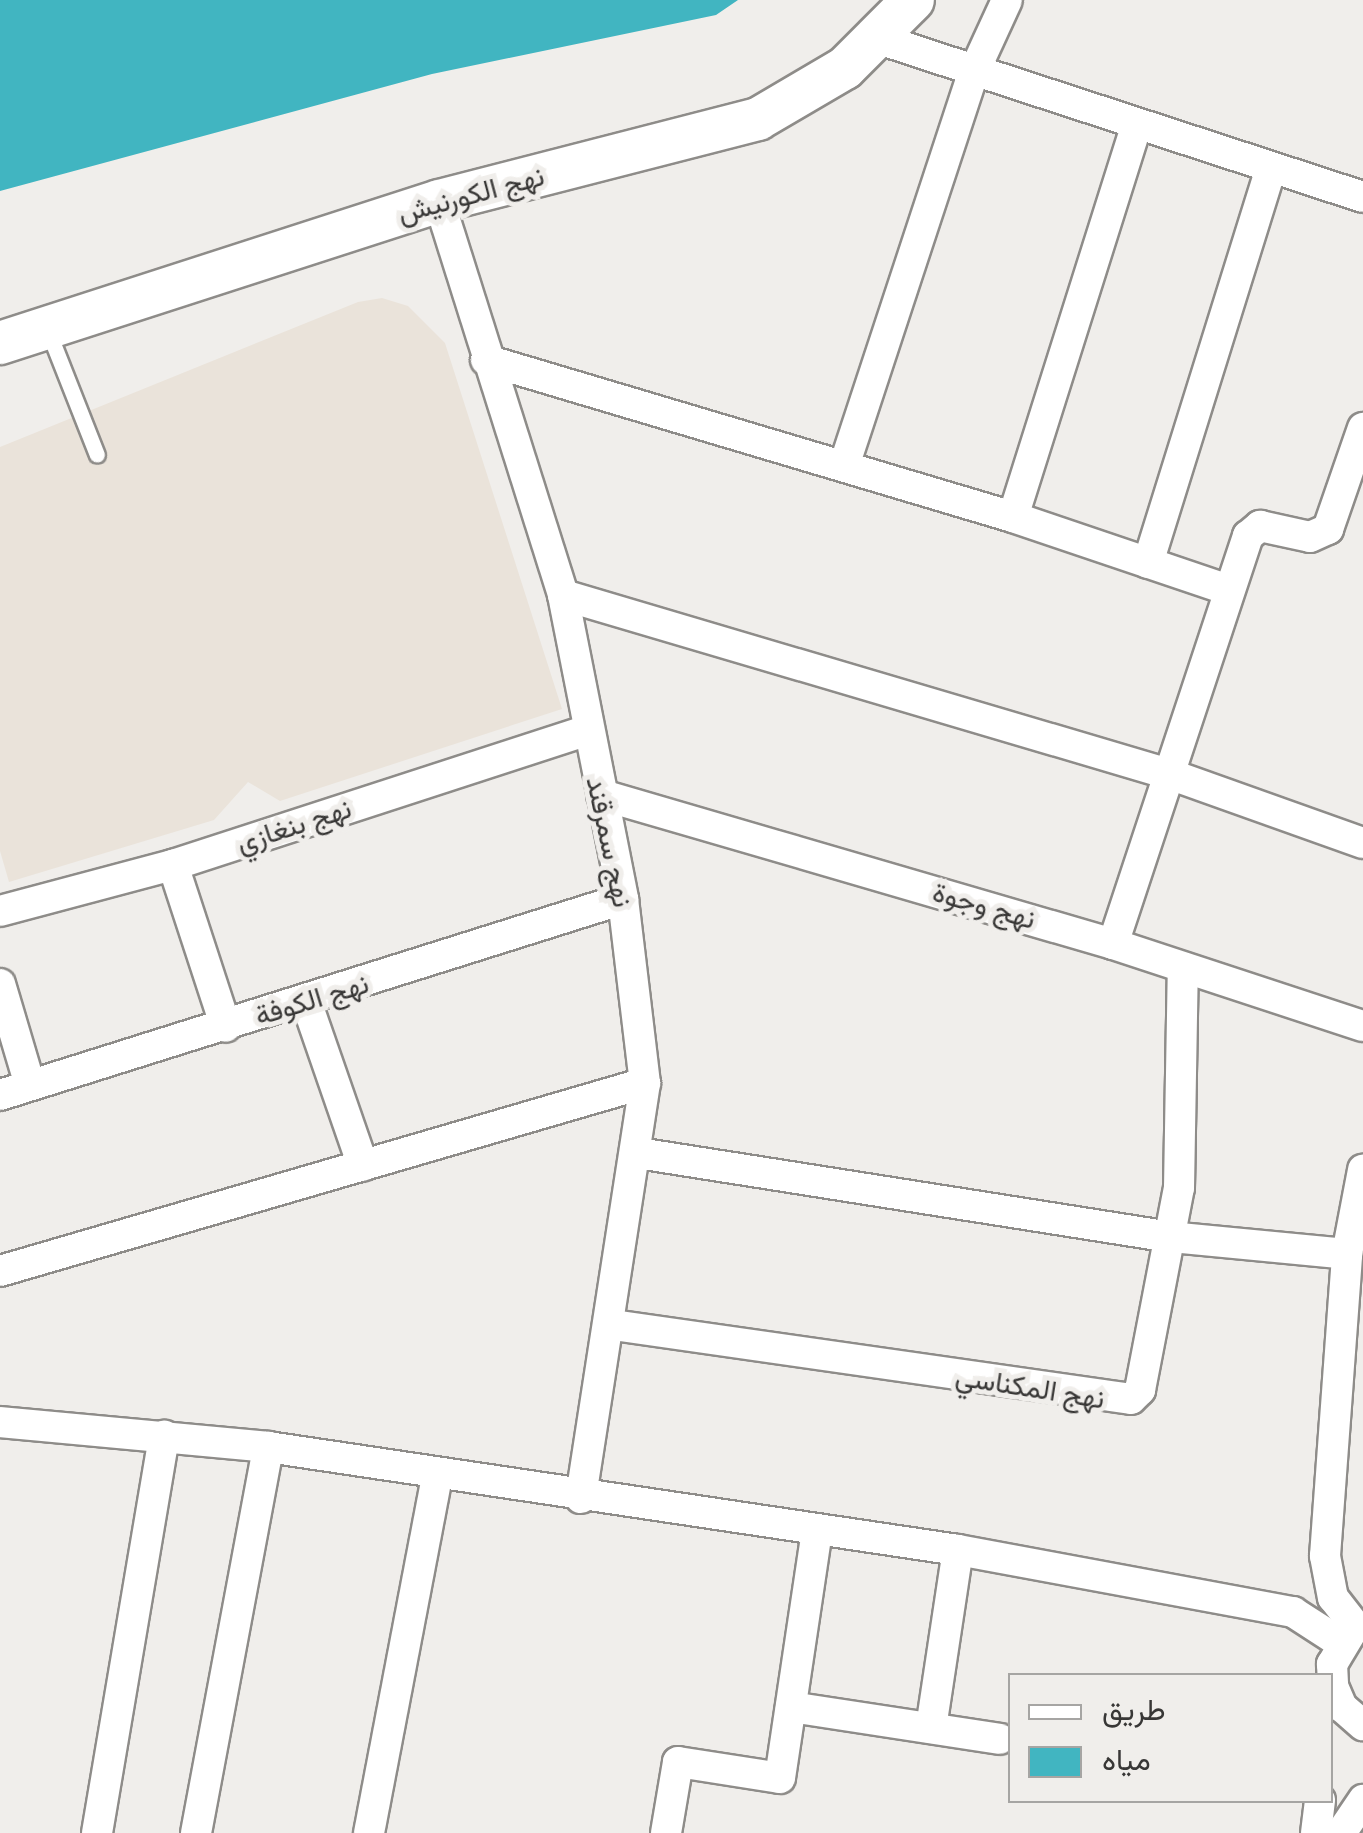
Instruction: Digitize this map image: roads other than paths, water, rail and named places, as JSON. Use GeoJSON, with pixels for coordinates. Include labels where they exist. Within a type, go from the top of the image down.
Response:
{"type":"FeatureCollection","features":[{"type":"Feature","properties":{"kind":"main road","name":"نهج الكورنيش"},"geometry":{"type":"LineString","coordinates":[[0,343],[45,325],[439,201],[758,119],[806,96],[876,38],[913,0]]}},
{"type":"Feature","properties":{"kind":"street"},"geometry":{"type":"LineString","coordinates":[[844,466],[973,74],[1006,0]]}},
{"type":"Feature","properties":{"kind":"street"},"geometry":{"type":"LineString","coordinates":[[876,38],[1136,128],[1363,197]]}},
{"type":"Feature","properties":{"kind":"street"},"geometry":{"type":"LineString","coordinates":[[1012,517],[1136,128]]}},
{"type":"Feature","properties":{"kind":"street"},"geometry":{"type":"LineString","coordinates":[[1148,563],[1271,168]]}},
{"type":"Feature","properties":{"kind":"street","name":"نهج سمرقند"},"geometry":{"type":"LineString","coordinates":[[439,201],[562,595],[585,731],[623,899],[645,1083],[613,1325],[582,1498]]}},
{"type":"Feature","properties":{"kind":"street"},"geometry":{"type":"LineString","coordinates":[[486,360],[1012,517],[1229,590]]}},
{"type":"Feature","properties":{"kind":"street"},"geometry":{"type":"LineString","coordinates":[[1113,944],[1252,530],[1310,537],[1328,530],[1363,428]]}},
{"type":"Feature","properties":{"kind":"street"},"geometry":{"type":"LineString","coordinates":[[562,595],[1169,774],[1363,844]]}},
{"type":"Feature","properties":{"kind":"street","name":"نهج بنغازي"},"geometry":{"type":"LineString","coordinates":[[0,911],[174,866],[585,731]]}},
{"type":"Feature","properties":{"kind":"street","name":"نهج وجوة"},"geometry":{"type":"LineString","coordinates":[[602,796],[1113,944],[1363,1026]]}},
{"type":"Feature","properties":{"kind":"street"},"geometry":{"type":"LineString","coordinates":[[174,866],[226,1027]]}},
{"type":"Feature","properties":{"kind":"street","name":"نهج الكوفة"},"geometry":{"type":"LineString","coordinates":[[0,1095],[307,1004],[623,899]]}},
{"type":"Feature","properties":{"kind":"street","name":"نهج المكناسي"},"geometry":{"type":"LineString","coordinates":[[613,1325],[1118,1402],[1140,1390],[1171,1236],[1185,1117],[1182,968]]}},
{"type":"Feature","properties":{"kind":"street"},"geometry":{"type":"LineString","coordinates":[[0,984],[30,1085]]}},
{"type":"Feature","properties":{"kind":"street"},"geometry":{"type":"LineString","coordinates":[[307,1004],[363,1166]]}},
{"type":"Feature","properties":{"kind":"street"},"geometry":{"type":"LineString","coordinates":[[0,1272],[645,1083]]}},
{"type":"Feature","properties":{"kind":"street"},"geometry":{"type":"LineString","coordinates":[[638,1153],[1171,1236],[1347,1254]]}},
{"type":"Feature","properties":{"kind":"street"},"geometry":{"type":"LineString","coordinates":[[1333,1693],[1353,1631],[1334,1598],[1324,1556],[1347,1254],[1363,1170]]}},
{"type":"Feature","properties":{"kind":"street"},"geometry":{"type":"LineString","coordinates":[[0,1422],[268,1447],[582,1498],[958,1550],[1293,1612],[1353,1631]]}},
{"type":"Feature","properties":{"kind":"street"},"geometry":{"type":"LineString","coordinates":[[97,1833],[164,1436]]}},
{"type":"Feature","properties":{"kind":"street"},"geometry":{"type":"LineString","coordinates":[[196,1833],[268,1447]]}},
{"type":"Feature","properties":{"kind":"street"},"geometry":{"type":"LineString","coordinates":[[369,1833],[437,1476]]}},
{"type":"Feature","properties":{"kind":"street"},"geometry":{"type":"LineString","coordinates":[[666,1833],[678,1762],[780,1778],[817,1530]]}},
{"type":"Feature","properties":{"kind":"street"},"geometry":{"type":"LineString","coordinates":[[932,1728],[958,1550]]}},
{"type":"Feature","properties":{"kind":"street"},"geometry":{"type":"LineString","coordinates":[[1333,1697],[1363,1724]]}},
{"type":"Feature","properties":{"kind":"street"},"geometry":{"type":"LineString","coordinates":[[791,1706],[1000,1739]]}},
{"type":"Feature","properties":{"kind":"street"},"geometry":{"type":"LineString","coordinates":[[1341,1833],[1363,1800]]}},
{"type":"Feature","properties":{"kind":"street"},"geometry":{"type":"LineString","coordinates":[[1316,1833],[1320,1803]]}},
{"type":"Feature","properties":{"kind":"lane"},"geometry":{"type":"LineString","coordinates":[[45,325],[97,455]]}},
{"type":"Feature","properties":{"kind":"water"},"geometry":{"type":"Polygon","coordinates":[[[0,0],[738,0],[716,15],[432,74],[0,191],[0,0]]]}}]}
